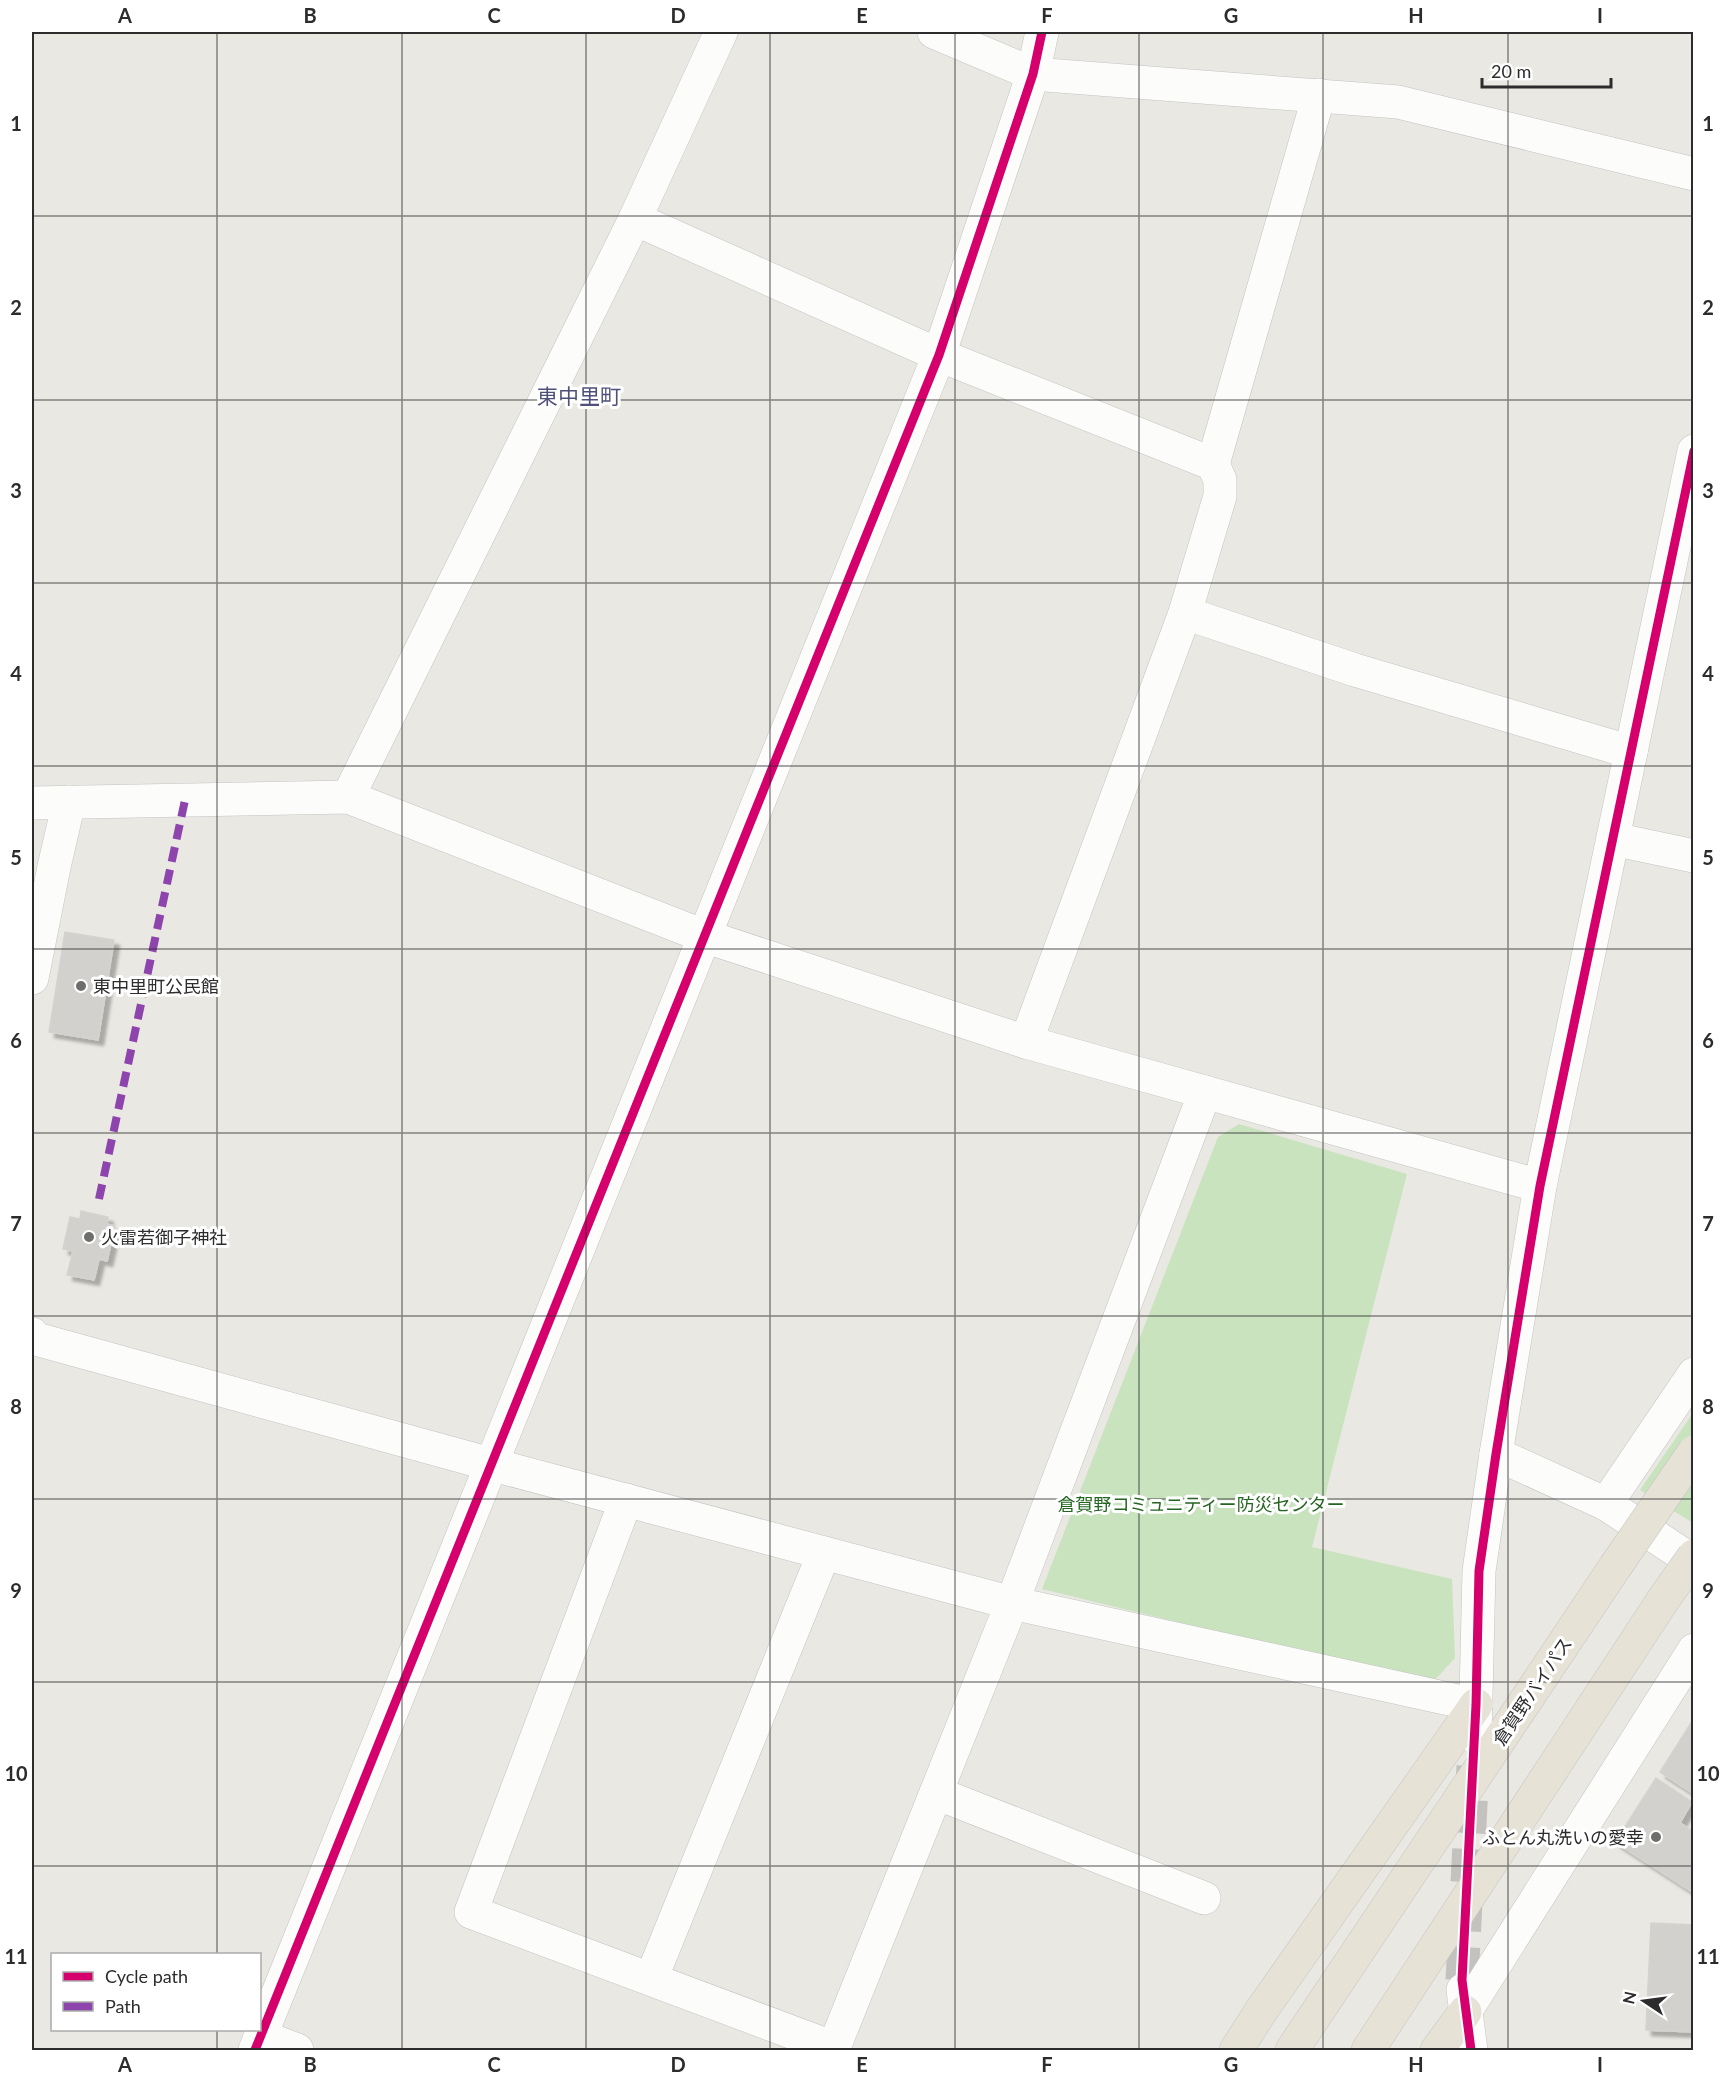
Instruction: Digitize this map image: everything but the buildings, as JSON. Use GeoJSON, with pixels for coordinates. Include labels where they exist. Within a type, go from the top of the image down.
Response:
{"type":"FeatureCollection","features":[{"type":"Feature","properties":{"kind":"highway","name":"倉賀野バイパス"},"geometry":{"type":"LineString","coordinates":[[1292,2050],[1694,1452]]}},
{"type":"Feature","properties":{"kind":"highway"},"geometry":{"type":"LineString","coordinates":[[1368,2050],[1694,1556]]}},
{"type":"Feature","properties":{"kind":"highway"},"geometry":{"type":"LineString","coordinates":[[1236,2050],[1268,2001],[1475,1721]]}},
{"type":"Feature","properties":{"kind":"highway"},"geometry":{"type":"LineString","coordinates":[[1437,2050],[1464,1996]]}},
{"type":"Feature","properties":{"kind":"street"},"geometry":{"type":"LineString","coordinates":[[348,797],[635,219],[721,32]]}},
{"type":"Feature","properties":{"kind":"street"},"geometry":{"type":"LineString","coordinates":[[934,32],[1033,74],[1398,102],[1694,174]]}},
{"type":"Feature","properties":{"kind":"street"},"geometry":{"type":"LineString","coordinates":[[297,2050],[257,2043],[939,355],[1033,74],[1042,32]]}},
{"type":"Feature","properties":{"kind":"street"},"geometry":{"type":"LineString","coordinates":[[1026,1042],[1185,613],[1220,496],[1220,480],[1213,464],[1319,95]]}},
{"type":"Feature","properties":{"kind":"street"},"geometry":{"type":"LineString","coordinates":[[635,219],[939,355],[1213,464]]}},
{"type":"Feature","properties":{"kind":"street"},"geometry":{"type":"LineString","coordinates":[[32,1334],[36,1339],[490,1464],[1012,1603],[1475,1721],[1479,1571],[1540,1186],[1694,451]]}},
{"type":"Feature","properties":{"kind":"street"},"geometry":{"type":"LineString","coordinates":[[1185,613],[1356,670],[1631,752]]}},
{"type":"Feature","properties":{"kind":"street"},"geometry":{"type":"LineString","coordinates":[[32,803],[348,797],[704,936],[1026,1042],[1540,1186]]}},
{"type":"Feature","properties":{"kind":"street"},"geometry":{"type":"LineString","coordinates":[[32,978],[69,802]]}},
{"type":"Feature","properties":{"kind":"street"},"geometry":{"type":"LineString","coordinates":[[1613,839],[1694,856]]}},
{"type":"Feature","properties":{"kind":"street"},"geometry":{"type":"LineString","coordinates":[[626,1500],[471,1912],[834,2049],[1012,1603],[1205,1092]]}},
{"type":"Feature","properties":{"kind":"street"},"geometry":{"type":"LineString","coordinates":[[1606,1504],[1694,1374]]}},
{"type":"Feature","properties":{"kind":"street"},"geometry":{"type":"LineString","coordinates":[[1496,1454],[1606,1504],[1694,1562]]}},
{"type":"Feature","properties":{"kind":"street"},"geometry":{"type":"LineString","coordinates":[[651,1979],[824,1553]]}},
{"type":"Feature","properties":{"kind":"street"},"geometry":{"type":"LineString","coordinates":[[1472,2050],[1464,1996],[1694,1650]]}},
{"type":"Feature","properties":{"kind":"street"},"geometry":{"type":"LineString","coordinates":[[936,1793],[1204,1898]]}},
{"type":"Feature","properties":{"kind":"green space","name":"倉賀野コミュニティー防災センター"},"geometry":{"type":"Polygon","coordinates":[[[1239,1124],[1407,1174],[1312,1547],[1452,1579],[1455,1658],[1431,1684],[1042,1589],[1218,1137],[1239,1124]]]}},
{"type":"Feature","properties":{"kind":"green space"},"geometry":{"type":"Polygon","coordinates":[[[1693,1413],[1693,1523],[1640,1490],[1693,1413]]]}},
{"type":"Feature","properties":{"kind":"tunnel"},"geometry":{"type":"LineString","coordinates":[[1462,1980],[1473,1766]]}},
{"type":"Feature","properties":{"kind":"marked path"},"geometry":{"type":"LineString","coordinates":[[99,1199],[185,800]]}},
{"type":"Feature","properties":{"kind":"cycle path"},"geometry":{"type":"LineString","coordinates":[[255,2050],[939,355],[1033,74],[1042,32]]}},
{"type":"Feature","properties":{"kind":"cycle path"},"geometry":{"type":"LineString","coordinates":[[1471,2050],[1462,1980],[1476,1705],[1479,1571],[1540,1186],[1694,451]]}},
{"type":"Feature","properties":{"kind":"place","name":"東中里町公民館"},"geometry":{"type":"Point","coordinates":[81,986]}},
{"type":"Feature","properties":{"kind":"place","name":"火雷若御子神社"},"geometry":{"type":"Point","coordinates":[89,1237]}},
{"type":"Feature","properties":{"kind":"place","name":"ふとん丸洗いの愛幸"},"geometry":{"type":"Point","coordinates":[1656,1837]}},
{"type":"Feature","properties":{"kind":"district","name":"東中里町"},"geometry":{"type":"Point","coordinates":[579,395]}}]}
